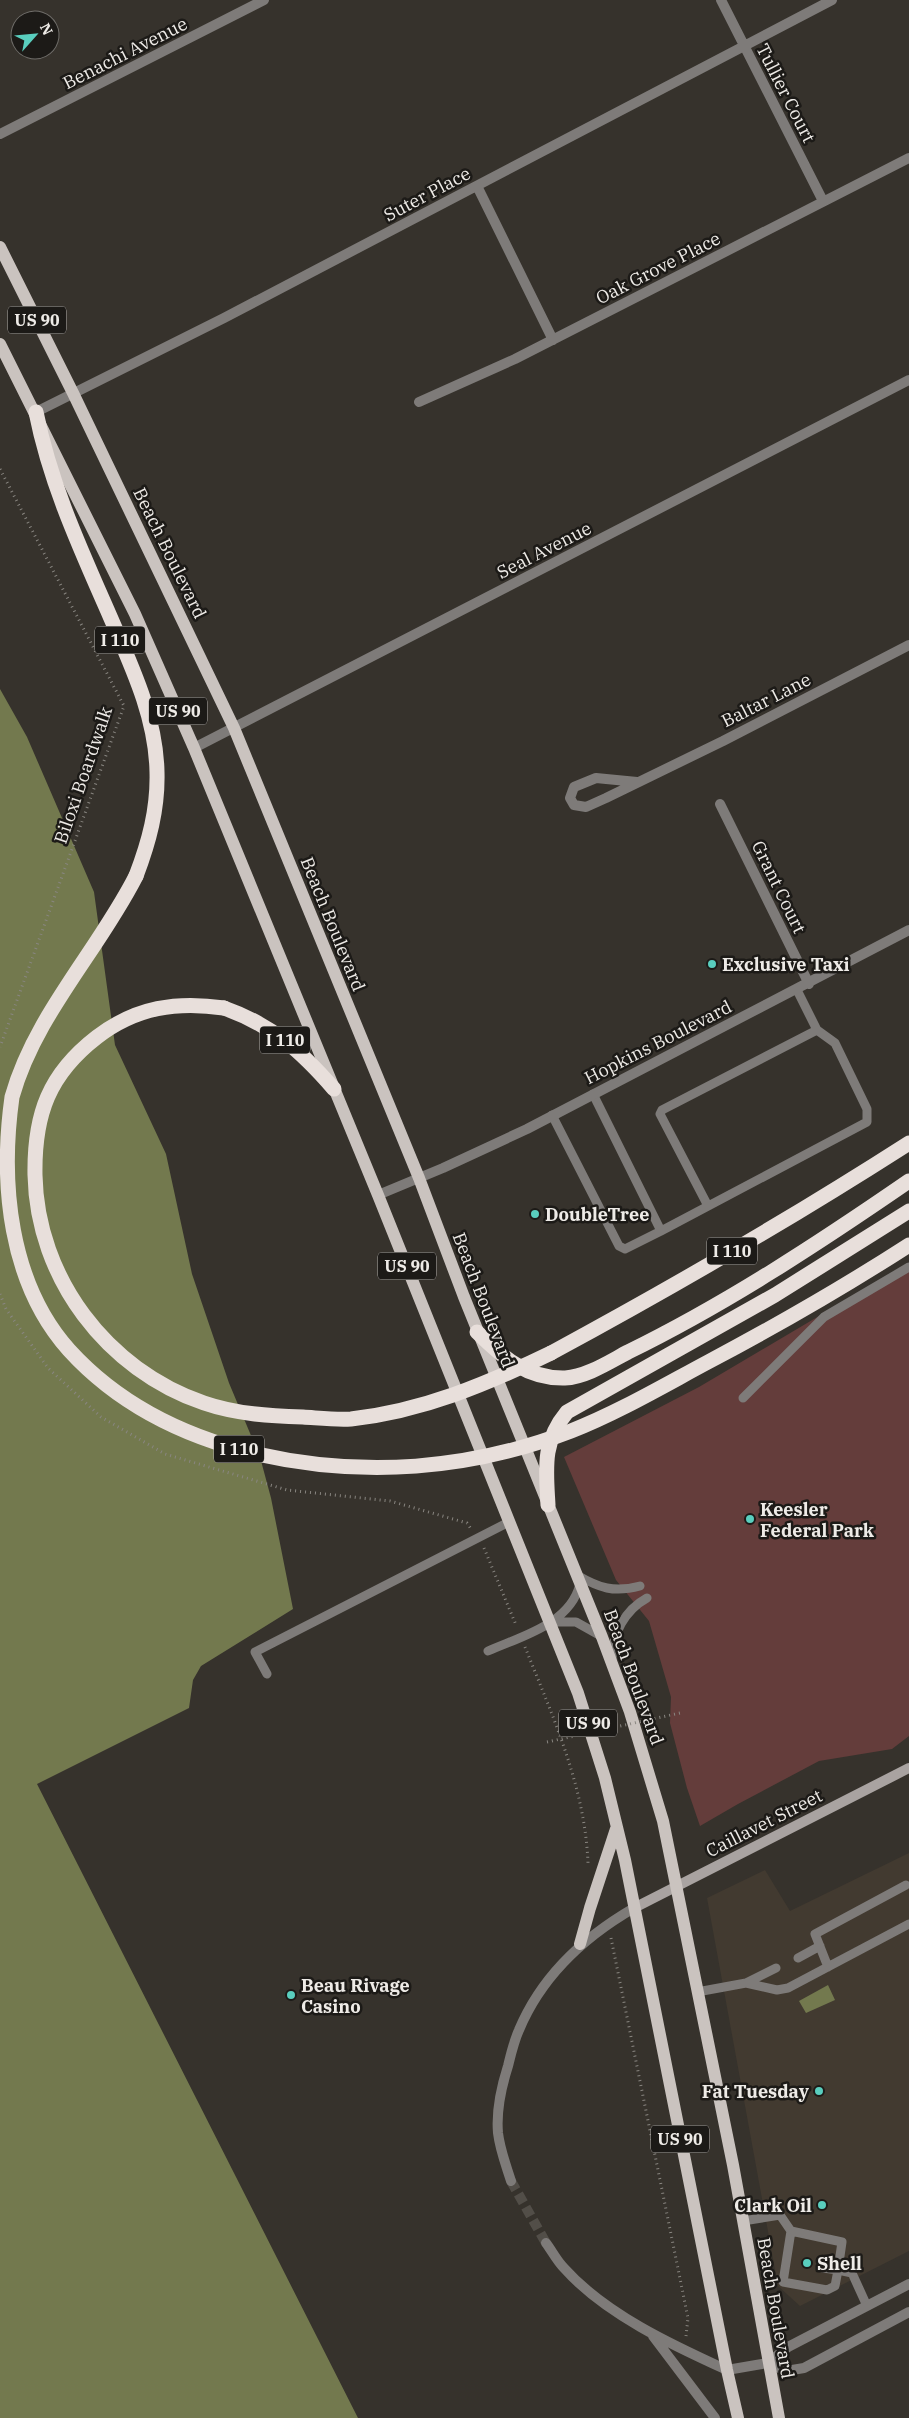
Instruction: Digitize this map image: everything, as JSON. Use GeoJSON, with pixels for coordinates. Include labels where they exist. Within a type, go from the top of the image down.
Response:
{"type":"FeatureCollection","features":[{"type":"Feature","properties":{"kind":"highway","name":"I 110"},"geometry":{"type":"LineString","coordinates":[[36,412],[44,451],[64,510],[134,671],[150,716],[155,744],[156,797],[153,821],[136,876],[113,918],[46,1021],[18,1078],[7,1123],[4,1146],[4,1199],[8,1227],[24,1276],[36,1302],[64,1344],[97,1378],[117,1394],[172,1426],[226,1446],[316,1465],[354,1468],[416,1467],[499,1454],[573,1430],[630,1404],[790,1318],[909,1245]]}},
{"type":"Feature","properties":{"kind":"highway","name":"I 110"},"geometry":{"type":"LineString","coordinates":[[334,1089],[304,1056],[263,1024],[224,1008],[188,1004],[150,1009],[133,1015],[103,1032],[82,1049],[57,1077],[48,1096],[37,1135],[36,1181],[42,1230],[50,1254],[73,1301],[105,1342],[123,1358],[163,1385],[204,1403],[266,1416],[350,1419],[440,1401],[492,1381],[551,1353],[690,1276],[840,1187],[909,1143]]}},
{"type":"Feature","properties":{"kind":"highway"},"geometry":{"type":"LineString","coordinates":[[477,1332],[509,1361],[527,1372],[554,1378],[567,1378],[582,1373],[652,1341],[706,1311],[909,1181]]}},
{"type":"Feature","properties":{"kind":"highway"},"geometry":{"type":"LineString","coordinates":[[548,1506],[546,1470],[549,1442],[554,1430],[567,1412],[775,1296],[909,1211]]}},
{"type":"Feature","properties":{"kind":"main road","name":"Beach Boulevard"},"geometry":{"type":"LineString","coordinates":[[0,247],[73,393],[234,728],[419,1178],[477,1332],[611,1661],[654,1789],[697,1992],[779,2418]]}},
{"type":"Feature","properties":{"kind":"main road","name":"US 90"},"geometry":{"type":"LineString","coordinates":[[0,344],[36,412],[135,614],[194,748],[378,1194],[550,1623],[593,1738],[617,1827],[738,2418]]}},
{"type":"Feature","properties":{"kind":"main road","name":"Caillavet Street"},"geometry":{"type":"LineString","coordinates":[[634,1908],[909,1768]]}},
{"type":"Feature","properties":{"kind":"main road"},"geometry":{"type":"LineString","coordinates":[[580,1944],[617,1827]]}},
{"type":"Feature","properties":{"kind":"street","name":"Benachi Avenue"},"geometry":{"type":"LineString","coordinates":[[0,134],[264,0]]}},
{"type":"Feature","properties":{"kind":"street","name":"Tullier Court"},"geometry":{"type":"LineString","coordinates":[[721,0],[823,201]]}},
{"type":"Feature","properties":{"kind":"street","name":"Suter Place"},"geometry":{"type":"LineString","coordinates":[[36,412],[224,318],[832,0]]}},
{"type":"Feature","properties":{"kind":"street","name":"Oak Grove Place"},"geometry":{"type":"LineString","coordinates":[[419,402],[515,359],[909,158]]}},
{"type":"Feature","properties":{"kind":"street"},"geometry":{"type":"LineString","coordinates":[[477,186],[552,340]]}},
{"type":"Feature","properties":{"kind":"street","name":"Seal Avenue"},"geometry":{"type":"LineString","coordinates":[[194,748],[909,380]]}},
{"type":"Feature","properties":{"kind":"street","name":"Baltar Lane"},"geometry":{"type":"LineString","coordinates":[[637,782],[596,778],[574,787],[570,798],[574,805],[586,806],[637,782],[723,741],[909,645]]}},
{"type":"Feature","properties":{"kind":"street","name":"Grant Court"},"geometry":{"type":"LineString","coordinates":[[720,804],[809,984]]}},
{"type":"Feature","properties":{"kind":"street","name":"Hopkins Boulevard"},"geometry":{"type":"LineString","coordinates":[[378,1194],[419,1178],[552,1116],[809,984],[909,930]]}},
{"type":"Feature","properties":{"kind":"street"},"geometry":{"type":"LineString","coordinates":[[511,2181],[502,2156],[498,2132],[498,2107],[518,2030],[530,2008],[561,1965],[580,1944],[606,1924],[634,1908]]}},
{"type":"Feature","properties":{"kind":"street"},"geometry":{"type":"LineString","coordinates":[[546,2243],[564,2268],[607,2305],[651,2333],[727,2370],[768,2363],[788,2346],[909,2284]]}},
{"type":"Feature","properties":{"kind":"street"},"geometry":{"type":"LineString","coordinates":[[768,2363],[786,2371],[804,2368],[909,2312]]}},
{"type":"Feature","properties":{"kind":"street"},"geometry":{"type":"LineString","coordinates":[[651,2333],[702,2404],[715,2418]]}},
{"type":"Feature","properties":{"kind":"lane"},"geometry":{"type":"LineString","coordinates":[[552,1116],[619,1246],[625,1249],[661,1231],[868,1122],[867,1108],[835,1043],[818,1030],[797,990]]}},
{"type":"Feature","properties":{"kind":"lane"},"geometry":{"type":"LineString","coordinates":[[708,1206],[660,1114],[662,1110],[818,1030]]}},
{"type":"Feature","properties":{"kind":"lane"},"geometry":{"type":"LineString","coordinates":[[593,1094],[661,1231]]}},
{"type":"Feature","properties":{"kind":"lane"},"geometry":{"type":"LineString","coordinates":[[742,1398],[824,1317],[909,1267]]}},
{"type":"Feature","properties":{"kind":"lane"},"geometry":{"type":"LineString","coordinates":[[267,1674],[256,1652],[509,1522]]}},
{"type":"Feature","properties":{"kind":"lane"},"geometry":{"type":"LineString","coordinates":[[488,1651],[550,1623],[570,1606],[575,1598],[578,1579],[606,1588],[624,1590],[640,1586]]}},
{"type":"Feature","properties":{"kind":"lane"},"geometry":{"type":"LineString","coordinates":[[611,1661],[614,1639],[620,1627],[632,1608],[647,1598]]}},
{"type":"Feature","properties":{"kind":"lane"},"geometry":{"type":"LineString","coordinates":[[550,1623],[576,1622],[602,1637]]}},
{"type":"Feature","properties":{"kind":"lane"},"geometry":{"type":"LineString","coordinates":[[828,1967],[815,1934],[908,1886]]}},
{"type":"Feature","properties":{"kind":"lane"},"geometry":{"type":"LineString","coordinates":[[746,1983],[777,1990],[788,1988],[909,1924]]}},
{"type":"Feature","properties":{"kind":"lane"},"geometry":{"type":"LineString","coordinates":[[798,1958],[820,1946]]}},
{"type":"Feature","properties":{"kind":"lane"},"geometry":{"type":"LineString","coordinates":[[697,1992],[746,1983],[776,1968]]}},
{"type":"Feature","properties":{"kind":"lane"},"geometry":{"type":"LineString","coordinates":[[742,2221],[780,2215],[791,2232],[783,2282],[827,2290],[835,2286],[842,2242],[791,2232]]}},
{"type":"Feature","properties":{"kind":"lane"},"geometry":{"type":"LineString","coordinates":[[823,2268],[852,2272],[867,2306]]}},
{"type":"Feature","properties":{"kind":"path","name":"Biloxi Boardwalk"},"geometry":{"type":"LineString","coordinates":[[0,469],[124,706],[0,1047]]}},
{"type":"Feature","properties":{"kind":"path"},"geometry":{"type":"LineString","coordinates":[[548,1742],[680,1713]]}},
{"type":"Feature","properties":{"kind":"shaded area"},"geometry":{"type":"Polygon","coordinates":[[[0,689],[27,737],[94,892],[115,1045],[166,1154],[192,1274],[229,1383],[260,1457],[271,1498],[293,1609],[201,1666],[193,1680],[189,1708],[37,1784],[358,2418],[0,2418],[0,689]]]}},
{"type":"Feature","properties":{"kind":"shaded area","name":"Keesler Federal Park"},"geometry":{"type":"Polygon","coordinates":[[[909,1264],[909,1736],[892,1749],[819,1761],[700,1826],[687,1788],[670,1723],[671,1697],[649,1621],[616,1580],[564,1457],[699,1387],[909,1264]]]}},
{"type":"Feature","properties":{"kind":"shaded area"},"geometry":{"type":"Polygon","coordinates":[[[909,1853],[909,2251],[800,2306],[778,2286],[707,1898],[765,1870],[790,1911],[909,1853]]]}},
{"type":"Feature","properties":{"kind":"shaded area"},"geometry":{"type":"Polygon","coordinates":[[[828,1985],[835,2000],[806,2013],[799,2001],[828,1985]]]}},
{"type":"Feature","properties":{"kind":"tunnel"},"geometry":{"type":"LineString","coordinates":[[511,2181],[546,2243]]}},
{"type":"Feature","properties":{"kind":"place","name":"Exclusive Taxi"},"geometry":{"type":"Point","coordinates":[712,964]}},
{"type":"Feature","properties":{"kind":"place","name":"DoubleTree"},"geometry":{"type":"Point","coordinates":[535,1214]}},
{"type":"Feature","properties":{"kind":"place","name":"Keesler Federal Park"},"geometry":{"type":"Point","coordinates":[750,1519]}},
{"type":"Feature","properties":{"kind":"place","name":"Beau Rivage Casino"},"geometry":{"type":"Point","coordinates":[291,1995]}},
{"type":"Feature","properties":{"kind":"place","name":"Fat Tuesday"},"geometry":{"type":"Point","coordinates":[819,2091]}},
{"type":"Feature","properties":{"kind":"place","name":"Clark Oil"},"geometry":{"type":"Point","coordinates":[822,2205]}},
{"type":"Feature","properties":{"kind":"place","name":"Shell"},"geometry":{"type":"Point","coordinates":[807,2263]}}]}
